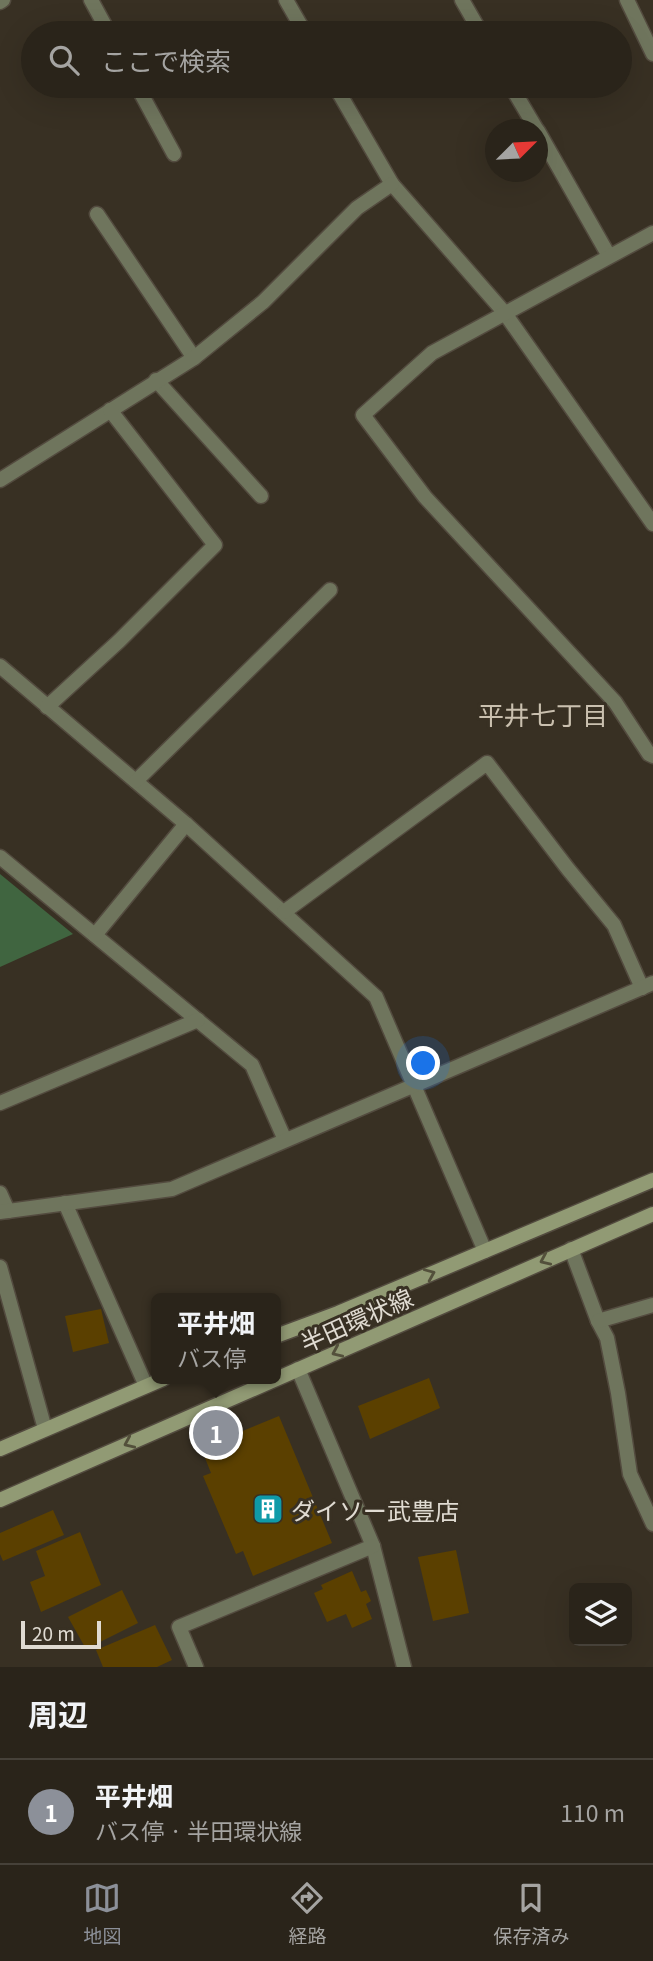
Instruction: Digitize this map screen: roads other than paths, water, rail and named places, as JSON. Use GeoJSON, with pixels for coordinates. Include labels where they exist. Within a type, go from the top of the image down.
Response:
{"type":"FeatureCollection","features":[{"type":"Feature","properties":{"kind":"main road","name":"半田環状線"},"geometry":{"type":"LineString","coordinates":[[281,1334],[338,1313],[653,1180]]}},
{"type":"Feature","properties":{"kind":"main road","name":"半田環状線"},"geometry":{"type":"LineString","coordinates":[[281,1376],[653,1214]]}},
{"type":"Feature","properties":{"kind":"main road"},"geometry":{"type":"LineString","coordinates":[[0,1449],[151,1384]]}},
{"type":"Feature","properties":{"kind":"main road","name":"半田環状線"},"geometry":{"type":"LineString","coordinates":[[0,1500],[264,1384]]}},
{"type":"Feature","properties":{"kind":"street"},"geometry":{"type":"LineString","coordinates":[[91,0],[102,21]]}},
{"type":"Feature","properties":{"kind":"street"},"geometry":{"type":"LineString","coordinates":[[286,0],[298,21]]}},
{"type":"Feature","properties":{"kind":"street"},"geometry":{"type":"LineString","coordinates":[[462,0],[474,21]]}},
{"type":"Feature","properties":{"kind":"street"},"geometry":{"type":"LineString","coordinates":[[627,0],[648,31],[653,54]]}},
{"type":"Feature","properties":{"kind":"street"},"geometry":{"type":"LineString","coordinates":[[144,98],[174,153]]}},
{"type":"Feature","properties":{"kind":"street"},"geometry":{"type":"LineString","coordinates":[[342,98],[392,184],[504,312],[653,524]]}},
{"type":"Feature","properties":{"kind":"street"},"geometry":{"type":"LineString","coordinates":[[518,98],[530,119]]}},
{"type":"Feature","properties":{"kind":"street"},"geometry":{"type":"LineString","coordinates":[[548,149],[609,256]]}},
{"type":"Feature","properties":{"kind":"street"},"geometry":{"type":"LineString","coordinates":[[0,480],[194,358],[263,302],[357,208],[392,184]]}},
{"type":"Feature","properties":{"kind":"street"},"geometry":{"type":"LineString","coordinates":[[97,214],[194,358]]}},
{"type":"Feature","properties":{"kind":"street"},"geometry":{"type":"LineString","coordinates":[[653,233],[432,353],[363,415],[425,496],[615,702],[649,754],[653,756]]}},
{"type":"Feature","properties":{"kind":"street"},"geometry":{"type":"LineString","coordinates":[[156,380],[261,496]]}},
{"type":"Feature","properties":{"kind":"street"},"geometry":{"type":"LineString","coordinates":[[47,707],[119,641],[215,545],[110,410]]}},
{"type":"Feature","properties":{"kind":"street"},"geometry":{"type":"LineString","coordinates":[[135,781],[330,590]]}},
{"type":"Feature","properties":{"kind":"street"},"geometry":{"type":"LineString","coordinates":[[0,666],[186,824],[376,997],[485,1251]]}},
{"type":"Feature","properties":{"kind":"street"},"geometry":{"type":"LineString","coordinates":[[0,1193],[4,1212],[172,1188],[647,986],[614,925],[487,763],[284,912]]}},
{"type":"Feature","properties":{"kind":"street"},"geometry":{"type":"LineString","coordinates":[[95,935],[186,824]]}},
{"type":"Feature","properties":{"kind":"street"},"geometry":{"type":"LineString","coordinates":[[0,857],[252,1065],[285,1140]]}},
{"type":"Feature","properties":{"kind":"street"},"geometry":{"type":"LineString","coordinates":[[0,1103],[198,1020]]}},
{"type":"Feature","properties":{"kind":"street"},"geometry":{"type":"LineString","coordinates":[[65,1203],[146,1386]]}},
{"type":"Feature","properties":{"kind":"street"},"geometry":{"type":"LineString","coordinates":[[571,1249],[607,1338],[630,1474],[653,1524]]}},
{"type":"Feature","properties":{"kind":"street"},"geometry":{"type":"LineString","coordinates":[[0,1267],[45,1429]]}},
{"type":"Feature","properties":{"kind":"street"},"geometry":{"type":"LineString","coordinates":[[598,1321],[653,1305]]}},
{"type":"Feature","properties":{"kind":"street"},"geometry":{"type":"LineString","coordinates":[[298,1369],[373,1546],[404,1667]]}},
{"type":"Feature","properties":{"kind":"street"},"geometry":{"type":"LineString","coordinates":[[196,1667],[179,1627],[373,1546]]}},
{"type":"Feature","properties":{"kind":"place","name":"平井畑"},"geometry":{"type":"Point","coordinates":[216,1433]}},
{"type":"Feature","properties":{"kind":"place","name":"ダイソー武豊店"},"geometry":{"type":"Point","coordinates":[268,1509]}},
{"type":"Feature","properties":{"kind":"district","name":"平井七丁目"},"geometry":{"type":"Point","coordinates":[543,713]}}]}
